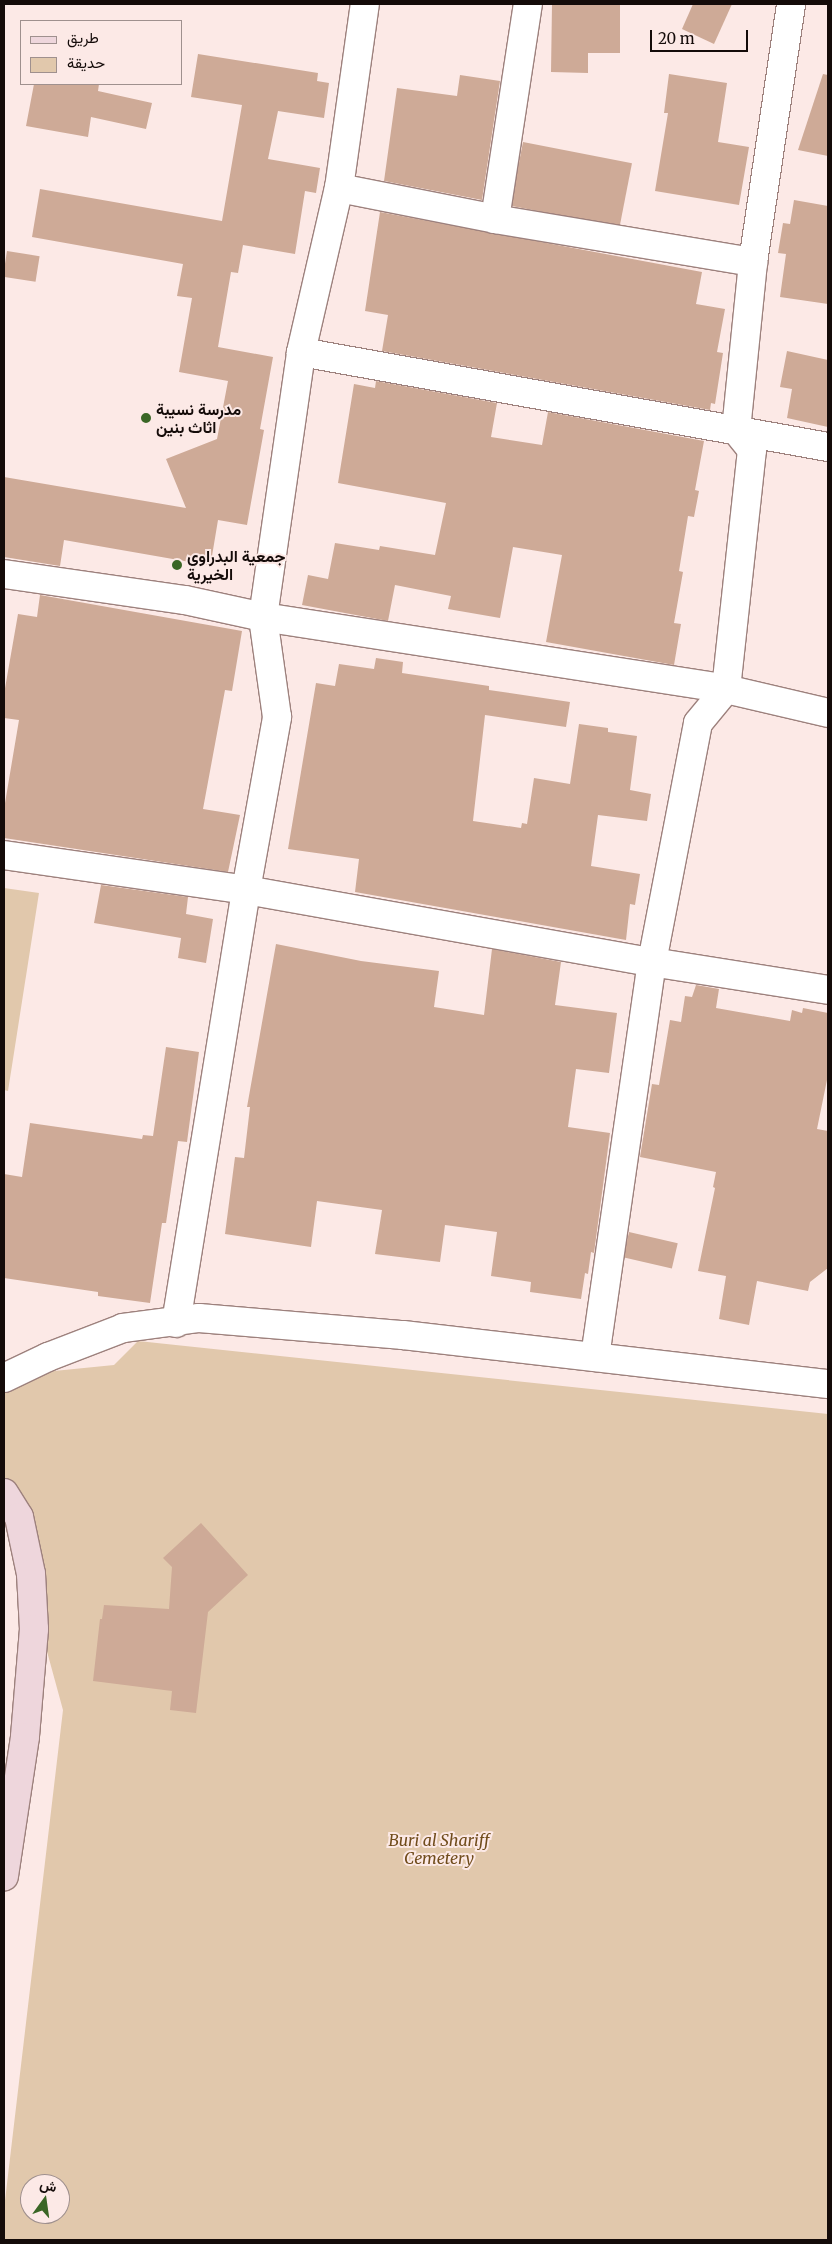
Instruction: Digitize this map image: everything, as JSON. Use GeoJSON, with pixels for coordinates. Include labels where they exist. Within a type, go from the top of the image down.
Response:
{"type":"FeatureCollection","features":[{"type":"Feature","properties":{"kind":"main road"},"geometry":{"type":"LineString","coordinates":[[4,1493],[31,1574],[34,1629],[25,1737],[4,1876]]}},
{"type":"Feature","properties":{"kind":"street"},"geometry":{"type":"LineString","coordinates":[[176,1323],[246,890],[277,717],[263,617],[301,352],[339,188],[364,4]]}},
{"type":"Feature","properties":{"kind":"street"},"geometry":{"type":"LineString","coordinates":[[495,219],[528,4]]}},
{"type":"Feature","properties":{"kind":"street"},"geometry":{"type":"LineString","coordinates":[[595,1357],[652,962],[698,723],[726,689],[752,450],[736,430],[753,262],[791,4]]}},
{"type":"Feature","properties":{"kind":"street"},"geometry":{"type":"LineString","coordinates":[[339,188],[495,219],[753,262]]}},
{"type":"Feature","properties":{"kind":"street"},"geometry":{"type":"LineString","coordinates":[[301,352],[828,447]]}},
{"type":"Feature","properties":{"kind":"street"},"geometry":{"type":"LineString","coordinates":[[4,574],[185,600],[263,617],[726,689],[828,713]]}},
{"type":"Feature","properties":{"kind":"street"},"geometry":{"type":"LineString","coordinates":[[4,855],[246,890],[652,962],[828,990]]}},
{"type":"Feature","properties":{"kind":"street"},"geometry":{"type":"LineString","coordinates":[[4,1378],[56,1354],[123,1328],[176,1323],[199,1318],[412,1336],[828,1384]]}},
{"type":"Feature","properties":{"kind":"green space"},"geometry":{"type":"Polygon","coordinates":[[[4,888],[39,893],[8,1091],[4,1090],[4,888]]]}},
{"type":"Feature","properties":{"kind":"green space","name":"Buri al Shariff Cemetery"},"geometry":{"type":"Polygon","coordinates":[[[138,1341],[828,1414],[828,2240],[4,2240],[4,2209],[63,1710],[4,1494],[4,1376],[114,1365],[138,1341]]]}},
{"type":"Feature","properties":{"kind":"building"},"geometry":{"type":"Polygon","coordinates":[[[552,4],[620,5],[620,53],[588,53],[588,73],[551,72],[552,4]]]}},
{"type":"Feature","properties":{"kind":"building"},"geometry":{"type":"Polygon","coordinates":[[[693,4],[732,4],[714,44],[682,29],[693,4]]]}},
{"type":"Feature","properties":{"kind":"building"},"geometry":{"type":"Polygon","coordinates":[[[198,54],[318,73],[317,81],[329,83],[324,118],[278,111],[268,159],[320,168],[316,193],[305,191],[295,254],[243,245],[238,273],[231,272],[218,347],[273,357],[260,429],[264,430],[247,525],[218,520],[210,568],[208,565],[64,540],[60,566],[4,557],[4,477],[186,508],[166,459],[217,439],[228,381],[179,372],[192,298],[177,296],[183,264],[32,237],[40,189],[222,221],[242,105],[191,97],[198,54]]]}},
{"type":"Feature","properties":{"kind":"building"},"geometry":{"type":"Polygon","coordinates":[[[669,74],[727,83],[718,142],[749,147],[739,205],[655,191],[668,113],[664,113],[669,74]]]}},
{"type":"Feature","properties":{"kind":"building"},"geometry":{"type":"Polygon","coordinates":[[[823,74],[828,75],[828,156],[798,150],[823,74]]]}},
{"type":"Feature","properties":{"kind":"building"},"geometry":{"type":"Polygon","coordinates":[[[460,75],[500,81],[482,200],[384,181],[397,88],[457,96],[460,75]]]}},
{"type":"Feature","properties":{"kind":"building"},"geometry":{"type":"Polygon","coordinates":[[[34,85],[99,85],[98,91],[152,103],[146,129],[91,117],[88,137],[26,126],[34,85]]]}},
{"type":"Feature","properties":{"kind":"building"},"geometry":{"type":"Polygon","coordinates":[[[523,142],[632,163],[620,227],[511,206],[523,142]]]}},
{"type":"Feature","properties":{"kind":"building"},"geometry":{"type":"Polygon","coordinates":[[[794,200],[828,206],[828,304],[780,297],[786,254],[778,253],[783,223],[790,224],[794,200]]]}},
{"type":"Feature","properties":{"kind":"building"},"geometry":{"type":"Polygon","coordinates":[[[380,212],[702,272],[696,304],[725,309],[717,352],[723,353],[715,404],[711,403],[710,410],[382,351],[388,315],[365,311],[380,212]]]}},
{"type":"Feature","properties":{"kind":"building"},"geometry":{"type":"Polygon","coordinates":[[[7,251],[40,256],[36,282],[4,277],[7,251]]]}},
{"type":"Feature","properties":{"kind":"building"},"geometry":{"type":"Polygon","coordinates":[[[787,351],[828,360],[828,427],[787,418],[792,389],[780,387],[787,351]]]}},
{"type":"Feature","properties":{"kind":"building"},"geometry":{"type":"Polygon","coordinates":[[[376,381],[497,403],[491,437],[542,445],[548,412],[704,441],[695,490],[699,491],[694,517],[688,516],[679,571],[683,572],[674,623],[681,624],[674,665],[546,642],[562,555],[513,547],[500,618],[448,609],[451,596],[395,585],[388,621],[302,605],[308,575],[328,579],[335,543],[379,550],[380,546],[435,555],[446,503],[338,483],[354,384],[375,388],[376,381]]]}},
{"type":"Feature","properties":{"kind":"building"},"geometry":{"type":"Polygon","coordinates":[[[40,595],[242,631],[232,691],[225,690],[203,809],[240,815],[228,872],[4,838],[4,809],[19,720],[4,718],[4,694],[18,614],[37,617],[40,595]]]}},
{"type":"Feature","properties":{"kind":"building"},"geometry":{"type":"Polygon","coordinates":[[[376,658],[403,662],[402,673],[489,686],[489,690],[570,702],[566,727],[485,715],[473,821],[521,828],[522,823],[527,824],[534,778],[570,784],[579,724],[608,728],[608,732],[637,736],[630,790],[651,794],[647,821],[598,815],[591,866],[640,874],[635,905],[630,904],[626,940],[355,892],[359,859],[288,849],[316,683],[335,686],[339,664],[374,669],[376,658]]]}},
{"type":"Feature","properties":{"kind":"building"},"geometry":{"type":"Polygon","coordinates":[[[101,885],[188,897],[186,914],[213,919],[206,963],[178,958],[181,938],[94,923],[101,885]]]}},
{"type":"Feature","properties":{"kind":"building"},"geometry":{"type":"Polygon","coordinates":[[[276,944],[361,961],[439,971],[434,1007],[484,1015],[492,949],[561,962],[555,1005],[617,1013],[609,1073],[576,1069],[568,1127],[610,1133],[594,1253],[591,1252],[588,1274],[585,1273],[581,1299],[530,1292],[531,1282],[491,1276],[497,1232],[445,1225],[440,1262],[375,1254],[382,1210],[317,1201],[311,1247],[225,1234],[235,1157],[244,1158],[250,1107],[247,1107],[276,944]]]}},
{"type":"Feature","properties":{"kind":"building"},"geometry":{"type":"Polygon","coordinates":[[[696,985],[719,989],[716,1008],[790,1021],[792,1010],[802,1013],[803,1008],[828,1013],[828,1075],[817,1129],[828,1131],[828,1268],[810,1282],[808,1291],[757,1281],[749,1325],[719,1319],[726,1276],[698,1271],[715,1188],[713,1187],[716,1172],[640,1157],[652,1084],[659,1085],[670,1020],[681,1022],[685,996],[692,997],[696,985]]]}},
{"type":"Feature","properties":{"kind":"building"},"geometry":{"type":"Polygon","coordinates":[[[166,1047],[199,1052],[187,1142],[178,1141],[166,1223],[162,1223],[150,1303],[98,1296],[98,1292],[4,1278],[4,1174],[22,1177],[30,1123],[142,1139],[143,1135],[153,1136],[166,1047]]]}},
{"type":"Feature","properties":{"kind":"building"},"geometry":{"type":"Polygon","coordinates":[[[629,1232],[678,1243],[672,1269],[623,1257],[629,1232]]]}},
{"type":"Feature","properties":{"kind":"building"},"geometry":{"type":"Polygon","coordinates":[[[201,1523],[248,1575],[208,1612],[196,1713],[170,1710],[172,1691],[93,1681],[100,1619],[102,1619],[104,1605],[169,1609],[172,1567],[163,1558],[201,1523]]]}},
{"type":"Feature","properties":{"kind":"place","name":"مدرسة نسيبة اثاث بنين"},"geometry":{"type":"Point","coordinates":[146,418]}},
{"type":"Feature","properties":{"kind":"place","name":"جمعية البدراوي الخيرية"},"geometry":{"type":"Point","coordinates":[177,565]}}]}
